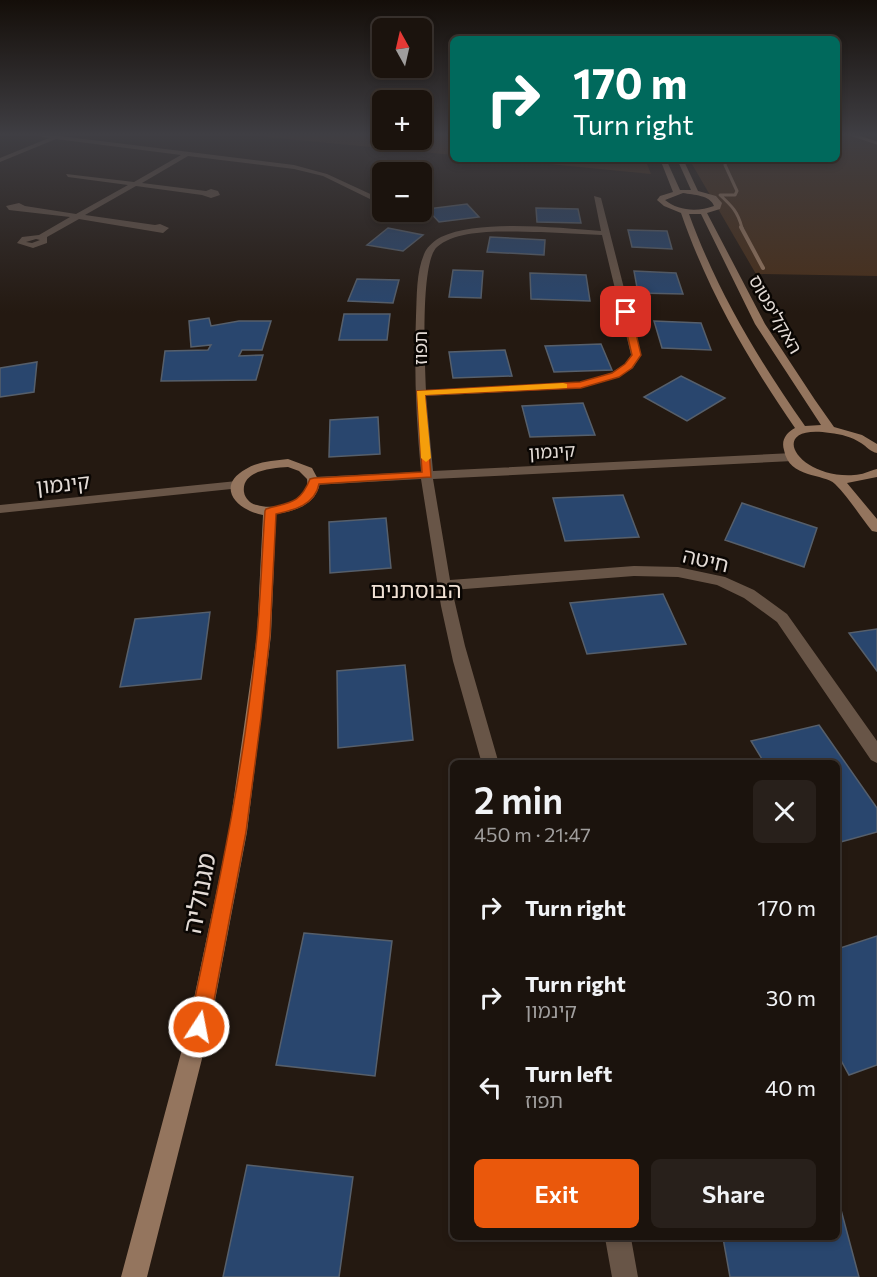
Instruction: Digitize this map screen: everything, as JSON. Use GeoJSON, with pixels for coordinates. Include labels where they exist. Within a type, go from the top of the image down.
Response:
{"type":"FeatureCollection","features":[{"type":"Feature","properties":{"kind":"main road"},"geometry":{"type":"LineString","coordinates":[[672,194],[662,197],[661,200],[667,206],[684,211],[704,211],[715,208],[718,203],[713,198],[700,194]]}},
{"type":"Feature","properties":{"kind":"main road","name":"האקליפטוס"},"geometry":{"type":"LineString","coordinates":[[684,211],[730,318],[752,356],[802,430]]}},
{"type":"Feature","properties":{"kind":"main road","name":"האקליפטוס"},"geometry":{"type":"LineString","coordinates":[[704,211],[751,311],[787,369],[830,429]]}},
{"type":"Feature","properties":{"kind":"main road"},"geometry":{"type":"LineString","coordinates":[[874,480],[838,480],[815,473],[793,457],[789,451],[788,442],[790,437],[802,430],[830,429],[857,436],[877,450]]}},
{"type":"Feature","properties":{"kind":"main road"},"geometry":{"type":"LineString","coordinates":[[278,462],[298,465],[311,474],[314,481],[313,488],[303,501],[293,507],[270,511],[247,506],[239,500],[236,493],[241,478],[256,467],[278,462]]}},
{"type":"Feature","properties":{"kind":"main road"},"geometry":{"type":"LineString","coordinates":[[838,480],[877,528]]}},
{"type":"Feature","properties":{"kind":"main road","name":"מגנוליה"},"geometry":{"type":"LineString","coordinates":[[134,1277],[199,1027],[238,832],[264,635],[270,511]]}},
{"type":"Feature","properties":{"kind":"street"},"geometry":{"type":"LineString","coordinates":[[41,237],[118,194]]}},
{"type":"Feature","properties":{"kind":"street"},"geometry":{"type":"LineString","coordinates":[[420,393],[581,385],[615,375],[629,366],[636,355],[597,198]]}},
{"type":"Feature","properties":{"kind":"street"},"geometry":{"type":"LineString","coordinates":[[21,208],[153,227]]}},
{"type":"Feature","properties":{"kind":"street","name":"תפוז"},"geometry":{"type":"LineString","coordinates":[[490,760],[457,647],[444,586],[428,475],[418,348],[428,256],[432,247],[452,235],[478,231],[605,233]]}},
{"type":"Feature","properties":{"kind":"street","name":"קינמון"},"geometry":{"type":"LineString","coordinates":[[314,481],[793,457]]}},
{"type":"Feature","properties":{"kind":"street","name":"קינמון"},"geometry":{"type":"LineString","coordinates":[[0,509],[237,485]]}},
{"type":"Feature","properties":{"kind":"street","name":"חיטה"},"geometry":{"type":"LineString","coordinates":[[444,586],[634,571],[678,572],[720,581],[749,594],[782,618],[877,755]]}},
{"type":"Feature","properties":{"kind":"street"},"geometry":{"type":"LineString","coordinates":[[618,1240],[625,1277]]}},
{"type":"Feature","properties":{"kind":"shaded area"},"geometry":{"type":"Polygon","coordinates":[[[709,194],[877,194],[877,276],[756,274],[709,194]]]}},
{"type":"Feature","properties":{"kind":"building"},"geometry":{"type":"Polygon","coordinates":[[[467,204],[479,217],[439,222],[432,214],[432,208],[467,204]]]}},
{"type":"Feature","properties":{"kind":"building"},"geometry":{"type":"Polygon","coordinates":[[[536,208],[578,209],[581,223],[537,222],[536,208]]]}},
{"type":"Feature","properties":{"kind":"building"},"geometry":{"type":"Polygon","coordinates":[[[388,228],[423,235],[403,251],[367,245],[388,228]]]}},
{"type":"Feature","properties":{"kind":"building"},"geometry":{"type":"Polygon","coordinates":[[[628,230],[667,231],[672,249],[632,247],[628,230]]]}},
{"type":"Feature","properties":{"kind":"building"},"geometry":{"type":"Polygon","coordinates":[[[490,237],[545,240],[544,255],[487,252],[490,237]]]}},
{"type":"Feature","properties":{"kind":"building"},"geometry":{"type":"Polygon","coordinates":[[[453,270],[483,271],[481,298],[449,297],[453,270]]]}},
{"type":"Feature","properties":{"kind":"building"},"geometry":{"type":"Polygon","coordinates":[[[634,271],[676,273],[683,294],[638,293],[634,271]]]}},
{"type":"Feature","properties":{"kind":"building"},"geometry":{"type":"Polygon","coordinates":[[[530,273],[586,275],[590,301],[531,299],[530,273]]]}},
{"type":"Feature","properties":{"kind":"building"},"geometry":{"type":"Polygon","coordinates":[[[357,279],[399,280],[393,303],[348,301],[357,279]]]}},
{"type":"Feature","properties":{"kind":"building"},"geometry":{"type":"Polygon","coordinates":[[[344,314],[390,314],[387,340],[339,340],[344,314]]]}},
{"type":"Feature","properties":{"kind":"building"},"geometry":{"type":"Polygon","coordinates":[[[209,318],[211,326],[239,321],[271,321],[262,350],[242,350],[239,356],[263,355],[256,380],[161,381],[165,351],[208,350],[211,345],[191,347],[189,321],[209,318]]]}},
{"type":"Feature","properties":{"kind":"building"},"geometry":{"type":"Polygon","coordinates":[[[654,321],[701,323],[711,350],[662,348],[654,321]]]}},
{"type":"Feature","properties":{"kind":"building"},"geometry":{"type":"Polygon","coordinates":[[[601,344],[612,370],[554,372],[545,346],[601,344]]]}},
{"type":"Feature","properties":{"kind":"building"},"geometry":{"type":"Polygon","coordinates":[[[505,350],[512,376],[453,378],[449,352],[505,350]]]}},
{"type":"Feature","properties":{"kind":"building"},"geometry":{"type":"Polygon","coordinates":[[[37,362],[34,392],[0,397],[0,368],[37,362]]]}},
{"type":"Feature","properties":{"kind":"building"},"geometry":{"type":"Polygon","coordinates":[[[681,376],[725,398],[687,421],[644,397],[681,376]]]}},
{"type":"Feature","properties":{"kind":"building"},"geometry":{"type":"Polygon","coordinates":[[[583,403],[595,435],[530,437],[522,406],[583,403]]]}},
{"type":"Feature","properties":{"kind":"building"},"geometry":{"type":"Polygon","coordinates":[[[378,417],[380,454],[329,457],[330,420],[378,417]]]}},
{"type":"Feature","properties":{"kind":"building"},"geometry":{"type":"Polygon","coordinates":[[[623,495],[639,537],[565,541],[553,498],[623,495]]]}},
{"type":"Feature","properties":{"kind":"building"},"geometry":{"type":"Polygon","coordinates":[[[742,503],[817,528],[804,567],[725,540],[742,503]]]}},
{"type":"Feature","properties":{"kind":"building"},"geometry":{"type":"Polygon","coordinates":[[[386,518],[391,568],[330,573],[329,522],[386,518]]]}},
{"type":"Feature","properties":{"kind":"building"},"geometry":{"type":"Polygon","coordinates":[[[663,594],[686,644],[587,654],[570,603],[663,594]]]}},
{"type":"Feature","properties":{"kind":"building"},"geometry":{"type":"Polygon","coordinates":[[[210,612],[201,679],[120,687],[135,619],[210,612]]]}},
{"type":"Feature","properties":{"kind":"building"},"geometry":{"type":"Polygon","coordinates":[[[877,629],[877,671],[849,633],[877,629]]]}},
{"type":"Feature","properties":{"kind":"building"},"geometry":{"type":"Polygon","coordinates":[[[405,665],[413,740],[338,748],[337,671],[405,665]]]}},
{"type":"Feature","properties":{"kind":"building"},"geometry":{"type":"Polygon","coordinates":[[[819,725],[877,808],[877,832],[840,842],[840,760],[763,760],[751,741],[819,725]]]}},
{"type":"Feature","properties":{"kind":"building"},"geometry":{"type":"Polygon","coordinates":[[[304,933],[392,941],[375,1076],[276,1065],[304,933]]]}},
{"type":"Feature","properties":{"kind":"building"},"geometry":{"type":"Polygon","coordinates":[[[877,936],[877,1065],[849,1075],[840,1058],[840,948],[877,936]]]}},
{"type":"Feature","properties":{"kind":"building"},"geometry":{"type":"Polygon","coordinates":[[[247,1165],[353,1177],[339,1277],[223,1277],[247,1165]]]}},
{"type":"Feature","properties":{"kind":"building"},"geometry":{"type":"Polygon","coordinates":[[[840,1206],[859,1277],[730,1277],[723,1240],[840,1240],[840,1206]]]}},
{"type":"Feature","properties":{"kind":"waterway"},"geometry":{"type":"LineString","coordinates":[[736,194],[720,195],[734,210],[742,228]]}},
{"type":"Feature","properties":{"kind":"waterway"},"geometry":{"type":"LineString","coordinates":[[741,227],[763,268]]}},
{"type":"Feature","properties":{"kind":"slow traffic"},"geometry":{"type":"LineString","coordinates":[[426,458],[420,393],[563,386]]}},
{"type":"Feature","properties":{"kind":"district","name":"הבוסתנים"},"geometry":{"type":"Point","coordinates":[416,589]}},
{"type":"Feature","properties":{"kind":"route"},"geometry":{"type":"LineString","coordinates":[[199,1027],[238,832],[254,718],[264,635],[270,511],[293,507],[303,501],[313,488],[314,481],[428,475],[420,393],[581,385],[600,382],[615,375],[629,366],[636,355],[626,312]]}}]}
